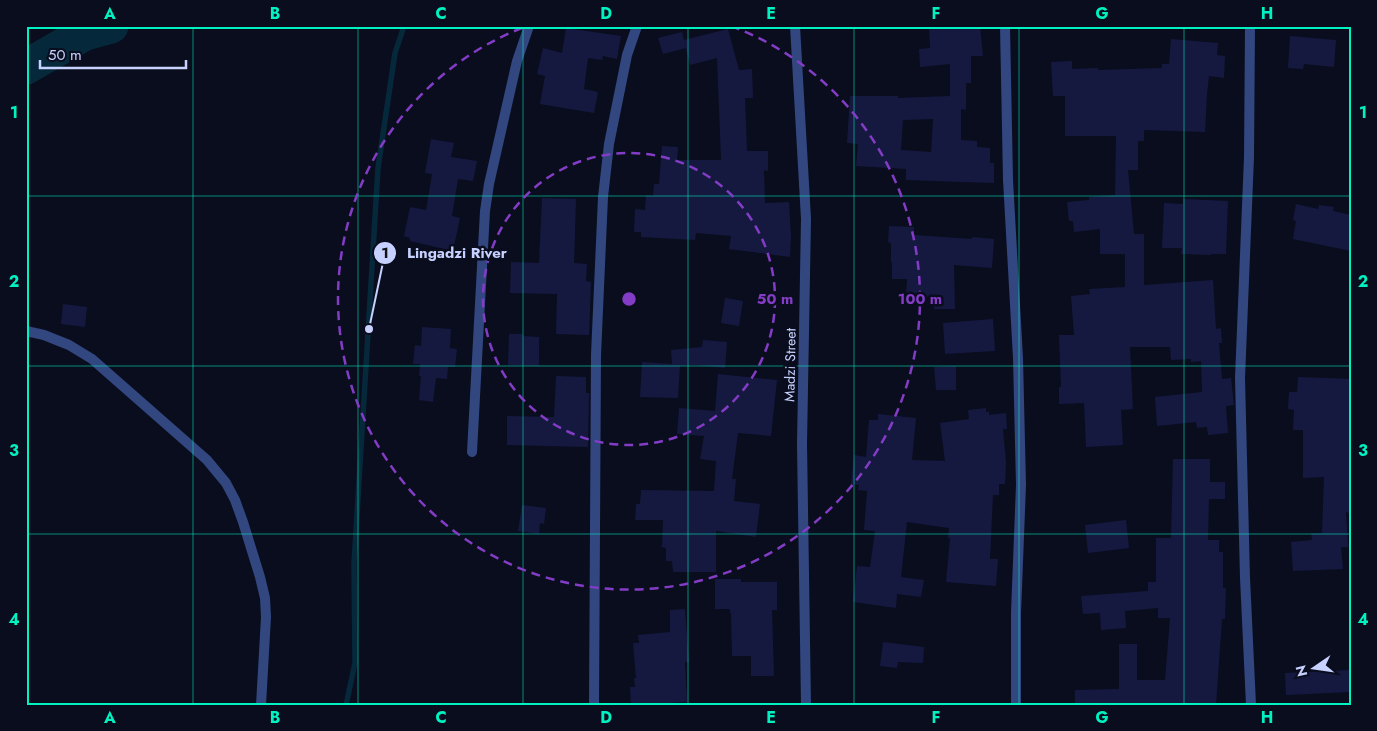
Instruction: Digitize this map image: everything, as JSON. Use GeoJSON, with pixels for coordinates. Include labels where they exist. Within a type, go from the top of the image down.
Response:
{"type":"FeatureCollection","features":[{"type":"Feature","properties":{"kind":"street"},"geometry":{"type":"LineString","coordinates":[[472,452],[485,211],[489,184],[517,61],[529,26]]}},
{"type":"Feature","properties":{"kind":"street"},"geometry":{"type":"LineString","coordinates":[[594,705],[596,355],[603,197],[611,135],[627,55],[637,26]]}},
{"type":"Feature","properties":{"kind":"street","name":"Madzi Street"},"geometry":{"type":"LineString","coordinates":[[795,26],[806,219],[802,444],[806,705]]}},
{"type":"Feature","properties":{"kind":"street"},"geometry":{"type":"LineString","coordinates":[[1004,26],[1008,180],[1018,358],[1021,485],[1016,613],[1016,705]]}},
{"type":"Feature","properties":{"kind":"street"},"geometry":{"type":"LineString","coordinates":[[1250,26],[1249,157],[1240,378],[1245,578],[1251,705]]}},
{"type":"Feature","properties":{"kind":"street"},"geometry":{"type":"LineString","coordinates":[[26,331],[44,335],[69,345],[92,359],[207,460],[226,483],[244,522],[265,598],[266,617],[261,705]]}},
{"type":"Feature","properties":{"kind":"building"},"geometry":{"type":"Polygon","coordinates":[[[929,26],[980,26],[983,56],[971,56],[971,83],[966,83],[966,110],[961,109],[961,140],[977,141],[977,147],[990,148],[990,163],[994,163],[994,183],[906,180],[906,169],[856,166],[858,144],[847,143],[850,96],[898,96],[898,98],[950,96],[950,64],[920,67],[919,49],[930,48],[929,26]],[[933,119],[903,120],[901,150],[931,152],[933,119]]]}},
{"type":"Feature","properties":{"kind":"building"},"geometry":{"type":"Polygon","coordinates":[[[566,28],[621,36],[617,59],[603,56],[602,60],[588,58],[584,89],[598,92],[594,113],[540,104],[545,76],[537,74],[543,48],[562,53],[566,28]]]}},
{"type":"Feature","properties":{"kind":"building"},"geometry":{"type":"Polygon","coordinates":[[[728,29],[739,70],[752,69],[753,98],[745,98],[747,151],[768,151],[768,171],[764,170],[765,203],[789,202],[790,257],[729,249],[731,236],[696,233],[695,240],[641,237],[641,232],[634,232],[635,209],[645,210],[646,195],[653,196],[654,184],[659,184],[662,146],[678,147],[677,160],[721,160],[717,58],[690,65],[684,40],[728,29]]]}},
{"type":"Feature","properties":{"kind":"building"},"geometry":{"type":"Polygon","coordinates":[[[682,32],[686,48],[663,54],[658,38],[682,32]]]}},
{"type":"Feature","properties":{"kind":"building"},"geometry":{"type":"Polygon","coordinates":[[[1290,36],[1336,40],[1334,67],[1304,64],[1303,69],[1288,68],[1290,36]]]}},
{"type":"Feature","properties":{"kind":"building"},"geometry":{"type":"Polygon","coordinates":[[[1171,39],[1218,43],[1217,55],[1225,56],[1224,78],[1209,76],[1205,132],[1144,130],[1144,141],[1138,141],[1138,170],[1128,170],[1134,234],[1144,234],[1144,285],[1213,280],[1216,329],[1221,328],[1222,343],[1219,343],[1222,379],[1231,378],[1234,405],[1226,406],[1228,433],[1208,435],[1207,427],[1197,428],[1196,422],[1157,426],[1155,397],[1202,392],[1201,361],[1191,362],[1191,359],[1171,360],[1170,347],[1130,347],[1133,409],[1121,410],[1123,445],[1086,447],[1084,403],[1059,404],[1059,387],[1061,387],[1059,335],[1074,335],[1071,296],[1090,294],[1089,289],[1125,287],[1125,254],[1100,254],[1100,229],[1074,232],[1073,221],[1069,221],[1067,202],[1089,200],[1089,197],[1115,195],[1116,136],[1065,136],[1065,96],[1053,96],[1051,62],[1072,61],[1072,69],[1162,68],[1162,64],[1169,64],[1171,39]]]}},
{"type":"Feature","properties":{"kind":"building"},"geometry":{"type":"Polygon","coordinates":[[[431,139],[454,143],[451,157],[477,161],[473,181],[458,179],[452,216],[460,218],[453,251],[410,241],[410,238],[404,236],[410,207],[426,210],[432,174],[425,173],[431,139]]]}},
{"type":"Feature","properties":{"kind":"building"},"geometry":{"type":"Polygon","coordinates":[[[542,198],[576,199],[574,263],[587,264],[586,281],[591,282],[589,335],[556,334],[557,294],[510,293],[511,262],[539,263],[542,198]]]}},
{"type":"Feature","properties":{"kind":"building"},"geometry":{"type":"Polygon","coordinates":[[[1183,199],[1228,201],[1226,254],[1181,254],[1182,248],[1162,248],[1164,203],[1183,204],[1183,199]]]}},
{"type":"Feature","properties":{"kind":"building"},"geometry":{"type":"Polygon","coordinates":[[[1296,204],[1318,209],[1319,205],[1334,207],[1333,211],[1351,215],[1351,251],[1293,239],[1296,221],[1293,220],[1296,204]]]}},
{"type":"Feature","properties":{"kind":"building"},"geometry":{"type":"Polygon","coordinates":[[[889,226],[914,227],[914,235],[994,239],[992,268],[954,265],[955,309],[934,309],[934,297],[906,296],[907,279],[892,279],[891,243],[888,242],[889,226]]]}},
{"type":"Feature","properties":{"kind":"building"},"geometry":{"type":"Polygon","coordinates":[[[725,298],[743,301],[739,326],[721,323],[725,298]]]}},
{"type":"Feature","properties":{"kind":"building"},"geometry":{"type":"Polygon","coordinates":[[[63,304],[87,307],[85,327],[61,324],[63,304]]]}},
{"type":"Feature","properties":{"kind":"building"},"geometry":{"type":"Polygon","coordinates":[[[993,319],[995,351],[945,354],[943,323],[993,319]]]}},
{"type":"Feature","properties":{"kind":"building"},"geometry":{"type":"Polygon","coordinates":[[[422,327],[451,329],[450,348],[457,349],[455,367],[448,367],[447,379],[436,378],[433,402],[419,400],[420,364],[413,364],[415,345],[421,346],[422,327]]]}},
{"type":"Feature","properties":{"kind":"building"},"geometry":{"type":"Polygon","coordinates":[[[509,334],[539,337],[539,366],[508,365],[509,334]]]}},
{"type":"Feature","properties":{"kind":"building"},"geometry":{"type":"Polygon","coordinates":[[[703,340],[727,342],[725,368],[695,365],[680,366],[678,398],[640,397],[642,362],[672,364],[671,350],[702,347],[703,340]]]}},
{"type":"Feature","properties":{"kind":"building"},"geometry":{"type":"Polygon","coordinates":[[[956,366],[956,390],[936,390],[934,367],[956,366]]]}},
{"type":"Feature","properties":{"kind":"building"},"geometry":{"type":"Polygon","coordinates":[[[718,374],[777,380],[771,436],[738,433],[732,479],[736,479],[734,501],[760,504],[756,537],[716,531],[716,572],[673,572],[672,561],[666,561],[666,548],[662,547],[663,520],[635,520],[636,504],[640,504],[641,490],[714,491],[716,461],[700,459],[704,436],[677,434],[679,408],[715,411],[718,374]]]}},
{"type":"Feature","properties":{"kind":"building"},"geometry":{"type":"Polygon","coordinates":[[[556,376],[586,377],[586,393],[589,393],[588,447],[507,445],[507,416],[554,417],[556,376]]]}},
{"type":"Feature","properties":{"kind":"building"},"geometry":{"type":"Polygon","coordinates":[[[1298,377],[1351,379],[1350,513],[1346,512],[1348,547],[1341,547],[1343,569],[1293,571],[1291,542],[1312,540],[1311,533],[1322,533],[1324,477],[1303,478],[1303,430],[1293,430],[1294,410],[1288,409],[1289,392],[1297,392],[1298,377]]]}},
{"type":"Feature","properties":{"kind":"building"},"geometry":{"type":"Polygon","coordinates":[[[986,408],[986,412],[989,412],[989,415],[1006,413],[1007,429],[1003,429],[1006,462],[1005,484],[999,484],[999,495],[993,495],[990,559],[998,559],[996,586],[946,582],[950,538],[948,538],[949,528],[907,522],[901,577],[924,580],[921,597],[897,594],[896,608],[853,602],[857,566],[870,567],[875,531],[864,530],[867,491],[858,490],[859,485],[851,484],[854,455],[866,457],[869,420],[878,420],[878,414],[916,418],[912,460],[945,461],[940,423],[969,419],[968,410],[986,408]]]}},
{"type":"Feature","properties":{"kind":"building"},"geometry":{"type":"Polygon","coordinates":[[[1173,459],[1210,459],[1210,482],[1225,482],[1225,499],[1209,499],[1208,540],[1219,540],[1219,552],[1223,552],[1223,588],[1226,588],[1225,619],[1222,619],[1216,705],[1075,705],[1075,690],[1119,689],[1119,644],[1137,644],[1137,680],[1165,680],[1170,618],[1158,618],[1158,608],[1125,611],[1126,628],[1101,630],[1100,613],[1083,614],[1081,596],[1148,591],[1148,582],[1156,582],[1156,538],[1171,538],[1173,459]]]}},
{"type":"Feature","properties":{"kind":"building"},"geometry":{"type":"Polygon","coordinates":[[[522,505],[546,508],[544,524],[540,523],[539,534],[518,531],[522,505]]]}},
{"type":"Feature","properties":{"kind":"building"},"geometry":{"type":"Polygon","coordinates":[[[1126,520],[1129,548],[1088,553],[1085,525],[1126,520]]]}},
{"type":"Feature","properties":{"kind":"building"},"geometry":{"type":"Polygon","coordinates":[[[715,579],[741,579],[741,582],[777,582],[777,610],[772,610],[774,676],[751,676],[751,656],[732,656],[731,613],[730,609],[715,609],[715,579]]]}},
{"type":"Feature","properties":{"kind":"building"},"geometry":{"type":"Polygon","coordinates":[[[685,609],[689,662],[685,662],[687,702],[631,705],[630,687],[635,687],[634,678],[636,678],[633,643],[639,643],[638,635],[670,632],[670,610],[685,609]]]}},
{"type":"Feature","properties":{"kind":"building"},"geometry":{"type":"Polygon","coordinates":[[[883,642],[924,647],[923,663],[898,662],[897,668],[880,666],[883,642]]]}},
{"type":"Feature","properties":{"kind":"building"},"geometry":{"type":"Polygon","coordinates":[[[1351,670],[1351,692],[1286,695],[1285,673],[1351,670]]]}},
{"type":"Feature","properties":{"kind":"waterway"},"geometry":{"type":"LineString","coordinates":[[26,67],[85,33],[111,26]]}},
{"type":"Feature","properties":{"kind":"waterway"},"geometry":{"type":"LineString","coordinates":[[346,705],[355,663],[354,564],[378,168],[395,53],[404,26]]}},
{"type":"Feature","properties":{"kind":"place","name":"Lingadzi River"},"geometry":{"type":"Point","coordinates":[369,329]}}]}
